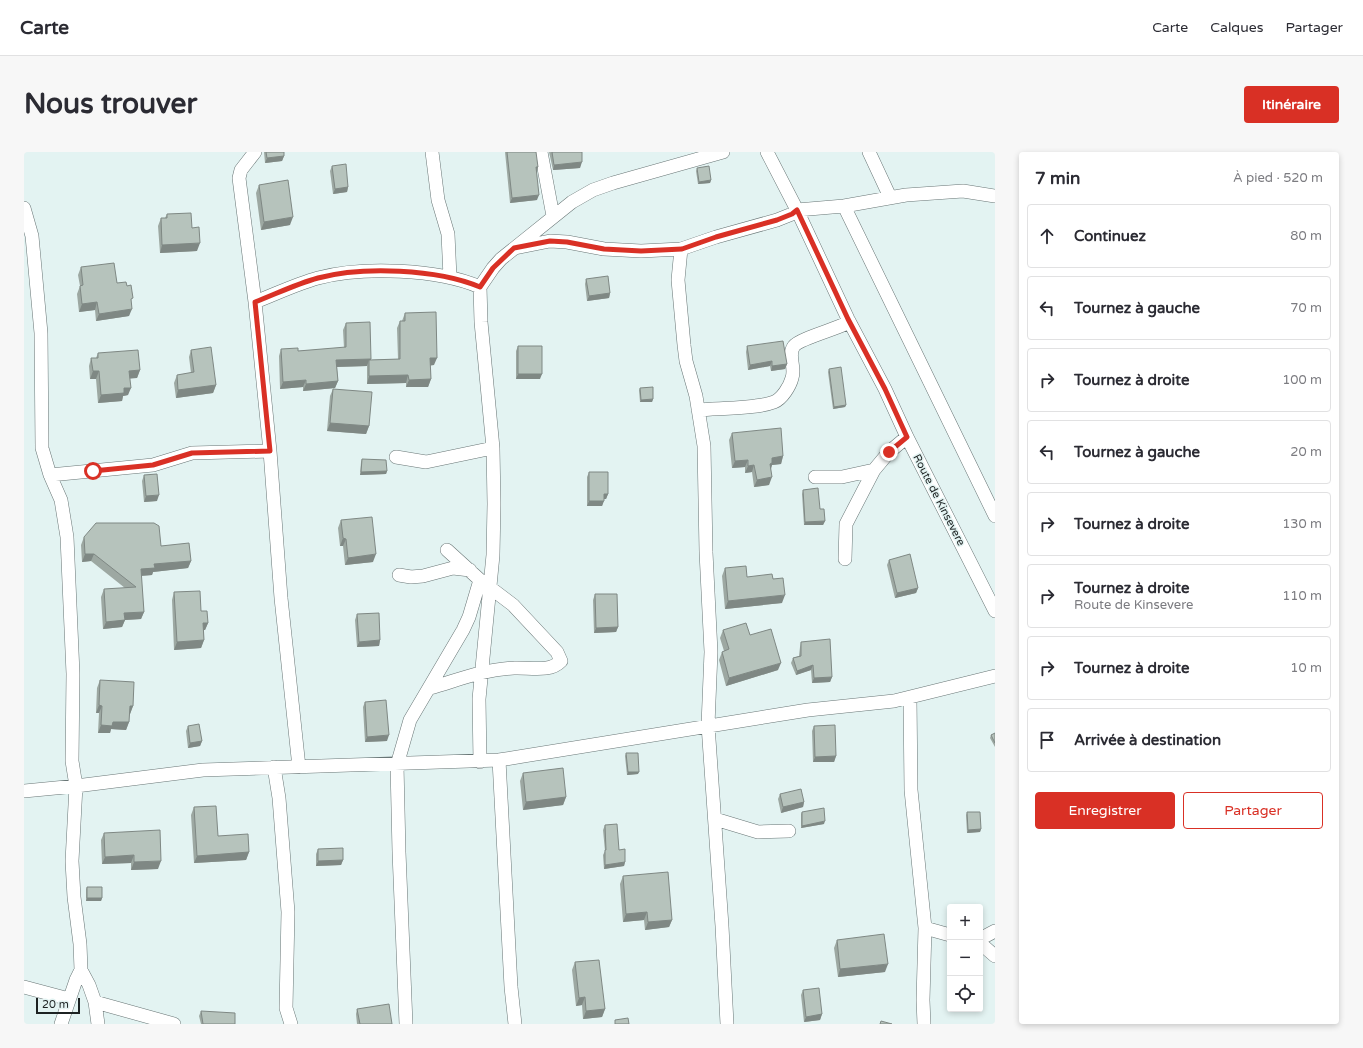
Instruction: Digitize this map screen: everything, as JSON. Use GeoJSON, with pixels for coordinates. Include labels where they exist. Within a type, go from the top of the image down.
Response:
{"type":"FeatureCollection","features":[{"type":"Feature","properties":{"kind":"street"},"geometry":{"type":"LineString","coordinates":[[256,152],[246,162],[241,170],[239,178],[255,302],[270,451],[281,598],[299,767]]}},
{"type":"Feature","properties":{"kind":"street"},"geometry":{"type":"LineString","coordinates":[[432,152],[438,200],[448,234],[450,277]]}},
{"type":"Feature","properties":{"kind":"street"},"geometry":{"type":"LineString","coordinates":[[541,152],[554,216]]}},
{"type":"Feature","properties":{"kind":"street"},"geometry":{"type":"LineString","coordinates":[[480,762],[479,699],[490,588],[494,504],[493,448],[481,322],[480,287],[493,268],[514,248],[572,202],[606,185],[723,152]]}},
{"type":"Feature","properties":{"kind":"street","name":"Route de Kinsevere"},"geometry":{"type":"LineString","coordinates":[[767,152],[797,210],[848,319],[885,389],[907,437],[995,611]]}},
{"type":"Feature","properties":{"kind":"street"},"geometry":{"type":"LineString","coordinates":[[869,152],[890,197]]}},
{"type":"Feature","properties":{"kind":"street"},"geometry":{"type":"LineString","coordinates":[[514,248],[550,241],[567,242],[604,249],[641,251],[682,249],[716,237],[777,220],[792,214],[797,210],[844,206],[890,197],[963,191],[995,196]]}},
{"type":"Feature","properties":{"kind":"street"},"geometry":{"type":"LineString","coordinates":[[844,206],[995,516]]}},
{"type":"Feature","properties":{"kind":"street"},"geometry":{"type":"LineString","coordinates":[[24,208],[32,236],[41,333],[42,448],[50,475],[61,500],[67,537],[73,674],[72,761],[76,786],[72,861],[74,897],[82,970],[94,1002],[98,1024]]}},
{"type":"Feature","properties":{"kind":"street"},"geometry":{"type":"LineString","coordinates":[[682,249],[678,280],[684,345],[698,410],[705,466],[706,552],[711,652],[708,725],[727,1024]]}},
{"type":"Feature","properties":{"kind":"street"},"geometry":{"type":"LineString","coordinates":[[255,302],[297,284],[320,277],[345,274],[412,272],[450,277],[480,287]]}},
{"type":"Feature","properties":{"kind":"street"},"geometry":{"type":"LineString","coordinates":[[698,410],[760,405],[775,402],[792,381],[794,373],[791,353],[795,345],[802,340],[833,330],[847,323],[848,319]]}},
{"type":"Feature","properties":{"kind":"street"},"geometry":{"type":"LineString","coordinates":[[845,559],[846,524],[874,470],[889,452],[907,437]]}},
{"type":"Feature","properties":{"kind":"street"},"geometry":{"type":"LineString","coordinates":[[396,457],[426,462],[493,448]]}},
{"type":"Feature","properties":{"kind":"street"},"geometry":{"type":"LineString","coordinates":[[50,475],[153,465],[192,453],[270,451]]}},
{"type":"Feature","properties":{"kind":"street"},"geometry":{"type":"LineString","coordinates":[[815,477],[842,477],[874,470]]}},
{"type":"Feature","properties":{"kind":"street"},"geometry":{"type":"LineString","coordinates":[[430,688],[481,672],[513,668],[550,667],[557,665],[561,661],[557,652],[522,614],[480,580],[448,550]]}},
{"type":"Feature","properties":{"kind":"street"},"geometry":{"type":"LineString","coordinates":[[399,575],[411,577],[423,576],[453,568],[470,570]]}},
{"type":"Feature","properties":{"kind":"street"},"geometry":{"type":"LineString","coordinates":[[406,1024],[397,764],[410,720],[430,688],[469,617],[480,580]]}},
{"type":"Feature","properties":{"kind":"street"},"geometry":{"type":"LineString","coordinates":[[24,791],[203,770],[480,762],[499,760],[808,710],[894,701],[910,698],[945,687],[995,676]]}},
{"type":"Feature","properties":{"kind":"street"},"geometry":{"type":"LineString","coordinates":[[910,698],[911,790],[925,928],[922,1000],[924,1024]]}},
{"type":"Feature","properties":{"kind":"street"},"geometry":{"type":"LineString","coordinates":[[499,760],[511,987],[515,1024]]}},
{"type":"Feature","properties":{"kind":"street"},"geometry":{"type":"LineString","coordinates":[[274,767],[279,798],[288,912],[286,1008],[291,1024]]}},
{"type":"Feature","properties":{"kind":"street"},"geometry":{"type":"LineString","coordinates":[[715,819],[758,832],[789,831]]}},
{"type":"Feature","properties":{"kind":"street"},"geometry":{"type":"LineString","coordinates":[[925,928],[947,934]]}},
{"type":"Feature","properties":{"kind":"street"},"geometry":{"type":"LineString","coordinates":[[983,937],[995,931]]}},
{"type":"Feature","properties":{"kind":"street"},"geometry":{"type":"LineString","coordinates":[[983,946],[995,956]]}},
{"type":"Feature","properties":{"kind":"street"},"geometry":{"type":"LineString","coordinates":[[60,1024],[82,970]]}},
{"type":"Feature","properties":{"kind":"street"},"geometry":{"type":"LineString","coordinates":[[24,987],[69,1000]]}},
{"type":"Feature","properties":{"kind":"street"},"geometry":{"type":"LineString","coordinates":[[94,1002],[174,1024]]}},
{"type":"Feature","properties":{"kind":"building"},"geometry":{"type":"Polygon","coordinates":[[[266,152],[284,152],[284,156],[267,158],[266,152]]]}},
{"type":"Feature","properties":{"kind":"building"},"geometry":{"type":"Polygon","coordinates":[[[507,152],[536,152],[539,195],[512,198],[507,152]]]}},
{"type":"Feature","properties":{"kind":"building"},"geometry":{"type":"Polygon","coordinates":[[[552,152],[582,152],[582,162],[554,165],[552,152]]]}},
{"type":"Feature","properties":{"kind":"building"},"geometry":{"type":"Polygon","coordinates":[[[346,164],[348,187],[335,189],[332,166],[346,164]]]}},
{"type":"Feature","properties":{"kind":"building"},"geometry":{"type":"Polygon","coordinates":[[[709,166],[711,180],[699,182],[697,168],[709,166]]]}},
{"type":"Feature","properties":{"kind":"building"},"geometry":{"type":"Polygon","coordinates":[[[288,180],[293,217],[264,222],[259,185],[288,180]]]}},
{"type":"Feature","properties":{"kind":"building"},"geometry":{"type":"Polygon","coordinates":[[[191,213],[192,228],[199,227],[200,243],[162,245],[161,218],[167,218],[167,214],[191,213]]]}},
{"type":"Feature","properties":{"kind":"building"},"geometry":{"type":"Polygon","coordinates":[[[114,263],[117,283],[126,282],[127,286],[131,285],[133,298],[131,299],[132,309],[99,314],[97,302],[82,304],[80,286],[83,285],[81,267],[114,263]]]}},
{"type":"Feature","properties":{"kind":"building"},"geometry":{"type":"Polygon","coordinates":[[[608,276],[610,293],[589,296],[586,279],[608,276]]]}},
{"type":"Feature","properties":{"kind":"building"},"geometry":{"type":"Polygon","coordinates":[[[436,312],[437,358],[430,358],[431,379],[409,380],[408,375],[369,376],[369,360],[400,359],[400,321],[405,321],[405,313],[436,312]]]}},
{"type":"Feature","properties":{"kind":"building"},"geometry":{"type":"Polygon","coordinates":[[[370,322],[371,359],[336,360],[338,381],[306,384],[306,380],[283,382],[281,349],[298,348],[298,351],[346,347],[346,323],[370,322]]]}},
{"type":"Feature","properties":{"kind":"building"},"geometry":{"type":"Polygon","coordinates":[[[783,341],[787,364],[772,366],[772,361],[750,365],[747,346],[783,341]]]}},
{"type":"Feature","properties":{"kind":"building"},"geometry":{"type":"Polygon","coordinates":[[[518,346],[542,346],[542,374],[518,374],[518,346]]]}},
{"type":"Feature","properties":{"kind":"building"},"geometry":{"type":"Polygon","coordinates":[[[211,347],[216,385],[178,390],[177,375],[194,372],[191,350],[211,347]]]}},
{"type":"Feature","properties":{"kind":"building"},"geometry":{"type":"Polygon","coordinates":[[[138,350],[140,370],[129,371],[131,388],[124,388],[124,393],[101,395],[99,371],[93,371],[91,358],[98,358],[98,353],[138,350]]]}},
{"type":"Feature","properties":{"kind":"building"},"geometry":{"type":"Polygon","coordinates":[[[841,367],[846,405],[834,407],[829,369],[841,367]]]}},
{"type":"Feature","properties":{"kind":"building"},"geometry":{"type":"Polygon","coordinates":[[[653,387],[653,399],[641,400],[640,388],[653,387]]]}},
{"type":"Feature","properties":{"kind":"building"},"geometry":{"type":"Polygon","coordinates":[[[333,389],[372,392],[369,426],[330,423],[333,389]]]}},
{"type":"Feature","properties":{"kind":"building"},"geometry":{"type":"Polygon","coordinates":[[[781,428],[783,456],[772,458],[772,463],[770,464],[772,477],[757,480],[754,465],[748,466],[748,460],[735,461],[732,433],[781,428]]]}},
{"type":"Feature","properties":{"kind":"building"},"geometry":{"type":"Polygon","coordinates":[[[362,459],[386,460],[387,471],[361,472],[362,459]]]}},
{"type":"Feature","properties":{"kind":"building"},"geometry":{"type":"Polygon","coordinates":[[[589,472],[608,472],[608,494],[604,494],[604,501],[589,501],[589,472]]]}},
{"type":"Feature","properties":{"kind":"building"},"geometry":{"type":"Polygon","coordinates":[[[157,474],[159,495],[146,496],[144,475],[157,474]]]}},
{"type":"Feature","properties":{"kind":"building"},"geometry":{"type":"Polygon","coordinates":[[[818,488],[820,509],[824,509],[825,521],[805,522],[803,490],[818,488]]]}},
{"type":"Feature","properties":{"kind":"building"},"geometry":{"type":"Polygon","coordinates":[[[372,517],[376,554],[348,558],[346,539],[343,538],[341,520],[372,517]]]}},
{"type":"Feature","properties":{"kind":"building"},"geometry":{"type":"Polygon","coordinates":[[[96,523],[154,523],[159,526],[161,546],[189,543],[191,561],[154,564],[155,568],[141,569],[144,612],[124,613],[125,620],[106,622],[104,589],[136,587],[94,554],[85,554],[84,537],[96,523]]]}},
{"type":"Feature","properties":{"kind":"building"},"geometry":{"type":"Polygon","coordinates":[[[910,554],[918,588],[897,593],[889,560],[910,554]]]}},
{"type":"Feature","properties":{"kind":"building"},"geometry":{"type":"Polygon","coordinates":[[[746,566],[747,577],[772,574],[773,579],[783,578],[785,595],[728,601],[725,568],[746,566]]]}},
{"type":"Feature","properties":{"kind":"building"},"geometry":{"type":"Polygon","coordinates":[[[200,591],[201,611],[207,611],[208,623],[203,623],[204,640],[177,642],[174,592],[200,591]]]}},
{"type":"Feature","properties":{"kind":"building"},"geometry":{"type":"Polygon","coordinates":[[[595,594],[617,594],[618,627],[596,628],[595,594]]]}},
{"type":"Feature","properties":{"kind":"building"},"geometry":{"type":"Polygon","coordinates":[[[379,613],[380,640],[359,642],[357,614],[379,613]]]}},
{"type":"Feature","properties":{"kind":"building"},"geometry":{"type":"Polygon","coordinates":[[[746,623],[750,635],[771,629],[781,663],[729,678],[722,652],[729,649],[723,630],[746,623]]]}},
{"type":"Feature","properties":{"kind":"building"},"geometry":{"type":"Polygon","coordinates":[[[830,639],[832,677],[814,678],[813,665],[797,671],[793,658],[801,656],[801,642],[830,639]]]}},
{"type":"Feature","properties":{"kind":"building"},"geometry":{"type":"Polygon","coordinates":[[[100,680],[134,682],[133,706],[130,706],[129,722],[113,722],[112,726],[101,725],[102,706],[99,705],[100,680]]]}},
{"type":"Feature","properties":{"kind":"building"},"geometry":{"type":"Polygon","coordinates":[[[386,700],[389,735],[367,737],[365,702],[386,700]]]}},
{"type":"Feature","properties":{"kind":"building"},"geometry":{"type":"Polygon","coordinates":[[[199,724],[202,741],[190,743],[188,726],[199,724]]]}},
{"type":"Feature","properties":{"kind":"building"},"geometry":{"type":"Polygon","coordinates":[[[835,725],[836,756],[815,757],[814,726],[835,725]]]}},
{"type":"Feature","properties":{"kind":"building"},"geometry":{"type":"Polygon","coordinates":[[[995,733],[995,743],[991,735],[995,733]]]}},
{"type":"Feature","properties":{"kind":"building"},"geometry":{"type":"Polygon","coordinates":[[[626,753],[638,753],[639,772],[628,772],[626,753]]]}},
{"type":"Feature","properties":{"kind":"building"},"geometry":{"type":"Polygon","coordinates":[[[563,768],[566,797],[526,802],[523,773],[563,768]]]}},
{"type":"Feature","properties":{"kind":"building"},"geometry":{"type":"Polygon","coordinates":[[[801,789],[804,802],[783,807],[780,794],[801,789]]]}},
{"type":"Feature","properties":{"kind":"building"},"geometry":{"type":"Polygon","coordinates":[[[216,806],[218,836],[248,834],[249,852],[197,856],[194,807],[216,806]]]}},
{"type":"Feature","properties":{"kind":"building"},"geometry":{"type":"Polygon","coordinates":[[[824,808],[825,821],[802,826],[802,812],[824,808]]]}},
{"type":"Feature","properties":{"kind":"building"},"geometry":{"type":"Polygon","coordinates":[[[967,812],[980,812],[981,829],[968,830],[967,812]]]}},
{"type":"Feature","properties":{"kind":"building"},"geometry":{"type":"Polygon","coordinates":[[[617,824],[619,850],[625,849],[625,862],[605,865],[605,825],[617,824]]]}},
{"type":"Feature","properties":{"kind":"building"},"geometry":{"type":"Polygon","coordinates":[[[160,830],[161,861],[134,862],[134,855],[105,857],[104,833],[160,830]]]}},
{"type":"Feature","properties":{"kind":"building"},"geometry":{"type":"Polygon","coordinates":[[[343,848],[343,860],[318,861],[318,849],[343,848]]]}},
{"type":"Feature","properties":{"kind":"building"},"geometry":{"type":"Polygon","coordinates":[[[668,872],[672,920],[648,922],[647,912],[626,914],[623,876],[668,872]]]}},
{"type":"Feature","properties":{"kind":"building"},"geometry":{"type":"Polygon","coordinates":[[[87,887],[102,887],[102,898],[87,898],[87,887]]]}},
{"type":"Feature","properties":{"kind":"building"},"geometry":{"type":"Polygon","coordinates":[[[884,934],[888,964],[840,969],[837,940],[884,934]]]}},
{"type":"Feature","properties":{"kind":"building"},"geometry":{"type":"Polygon","coordinates":[[[599,960],[605,1009],[586,1011],[585,997],[579,998],[575,962],[599,960]]]}},
{"type":"Feature","properties":{"kind":"building"},"geometry":{"type":"Polygon","coordinates":[[[819,988],[822,1014],[806,1017],[803,990],[819,988]]]}},
{"type":"Feature","properties":{"kind":"building"},"geometry":{"type":"Polygon","coordinates":[[[389,1004],[392,1024],[360,1024],[357,1009],[389,1004]]]}},
{"type":"Feature","properties":{"kind":"building"},"geometry":{"type":"Polygon","coordinates":[[[201,1011],[235,1013],[235,1024],[203,1024],[201,1011]]]}},
{"type":"Feature","properties":{"kind":"building"},"geometry":{"type":"Polygon","coordinates":[[[628,1018],[629,1024],[615,1024],[615,1020],[628,1018]]]}},
{"type":"Feature","properties":{"kind":"building"},"geometry":{"type":"Polygon","coordinates":[[[881,1021],[892,1024],[880,1024],[881,1021]]]}},
{"type":"Feature","properties":{"kind":"route"},"geometry":{"type":"LineString","coordinates":[[93,471],[153,465],[192,453],[210,451],[270,451],[255,302],[297,284],[320,277],[345,274],[365,272],[412,272],[450,277],[472,283],[480,287],[493,268],[514,248],[550,241],[567,242],[604,249],[641,251],[682,249],[716,237],[777,220],[792,214],[797,210],[848,319],[885,389],[907,437],[889,452]]}}]}
